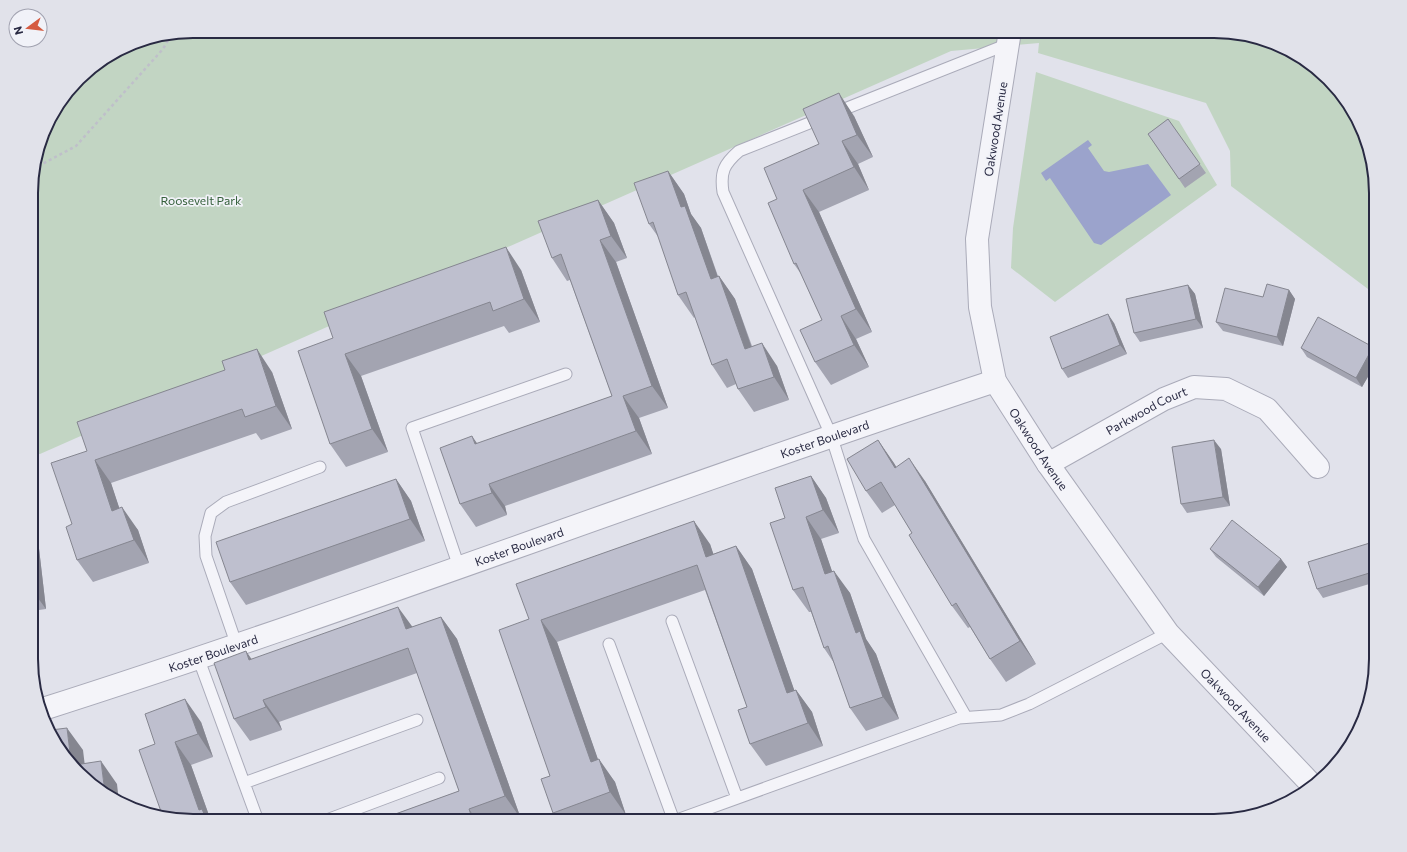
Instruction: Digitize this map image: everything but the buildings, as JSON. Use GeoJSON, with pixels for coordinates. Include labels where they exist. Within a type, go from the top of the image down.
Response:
{"type":"FeatureCollection","features":[{"type":"Feature","properties":{"kind":"street","name":"Oakwood Avenue"},"geometry":{"type":"LineString","coordinates":[[1009,38],[977,239],[980,307],[995,381],[1048,464],[1168,633],[1309,781]]}},
{"type":"Feature","properties":{"kind":"street","name":"Koster Boulevard"},"geometry":{"type":"LineString","coordinates":[[46,708],[199,660],[831,435],[995,381]]}},
{"type":"Feature","properties":{"kind":"street","name":"Parkwood Court"},"geometry":{"type":"LineString","coordinates":[[1048,464],[1164,399],[1194,387],[1226,389],[1267,409],[1318,467]]}},
{"type":"Feature","properties":{"kind":"lane"},"geometry":{"type":"LineString","coordinates":[[966,717],[864,539],[831,435],[723,192],[721,177],[727,161],[739,151],[1007,38]]}},
{"type":"Feature","properties":{"kind":"lane"},"geometry":{"type":"LineString","coordinates":[[459,567],[412,428],[566,374]]}},
{"type":"Feature","properties":{"kind":"lane"},"geometry":{"type":"LineString","coordinates":[[237,646],[206,556],[205,536],[211,513],[226,502],[320,467]]}},
{"type":"Feature","properties":{"kind":"lane"},"geometry":{"type":"LineString","coordinates":[[672,621],[737,798]]}},
{"type":"Feature","properties":{"kind":"lane"},"geometry":{"type":"LineString","coordinates":[[693,814],[959,718],[1002,715],[1029,704],[1168,633]]}},
{"type":"Feature","properties":{"kind":"lane"},"geometry":{"type":"LineString","coordinates":[[609,644],[671,814]]}},
{"type":"Feature","properties":{"kind":"lane"},"geometry":{"type":"LineString","coordinates":[[199,660],[255,814]]}},
{"type":"Feature","properties":{"kind":"lane"},"geometry":{"type":"LineString","coordinates":[[244,783],[418,720]]}},
{"type":"Feature","properties":{"kind":"lane"},"geometry":{"type":"LineString","coordinates":[[343,814],[439,778]]}},
{"type":"Feature","properties":{"kind":"path"},"geometry":{"type":"LineString","coordinates":[[41,165],[76,146],[163,49],[169,40]]}},
{"type":"Feature","properties":{"kind":"green space","name":"Roosevelt Park"},"geometry":{"type":"Polygon","coordinates":[[[183,38],[1224,38],[1254,43],[1282,54],[1300,64],[1324,83],[1343,107],[1353,125],[1364,153],[1369,183],[1369,290],[1231,186],[1230,151],[1206,103],[1038,53],[1039,43],[951,51],[38,454],[38,183],[43,153],[54,125],[64,107],[83,83],[107,64],[125,54],[153,43],[183,38]]]}},
{"type":"Feature","properties":{"kind":"green space"},"geometry":{"type":"Polygon","coordinates":[[[1036,72],[1179,121],[1217,185],[1055,302],[1011,268],[1013,228],[1036,72]]]}},
{"type":"Feature","properties":{"kind":"water"},"geometry":{"type":"Polygon","coordinates":[[[1088,140],[1092,145],[1088,148],[1104,171],[1109,172],[1148,164],[1171,195],[1101,245],[1094,243],[1050,178],[1046,181],[1041,173],[1088,140]]]}}]}
